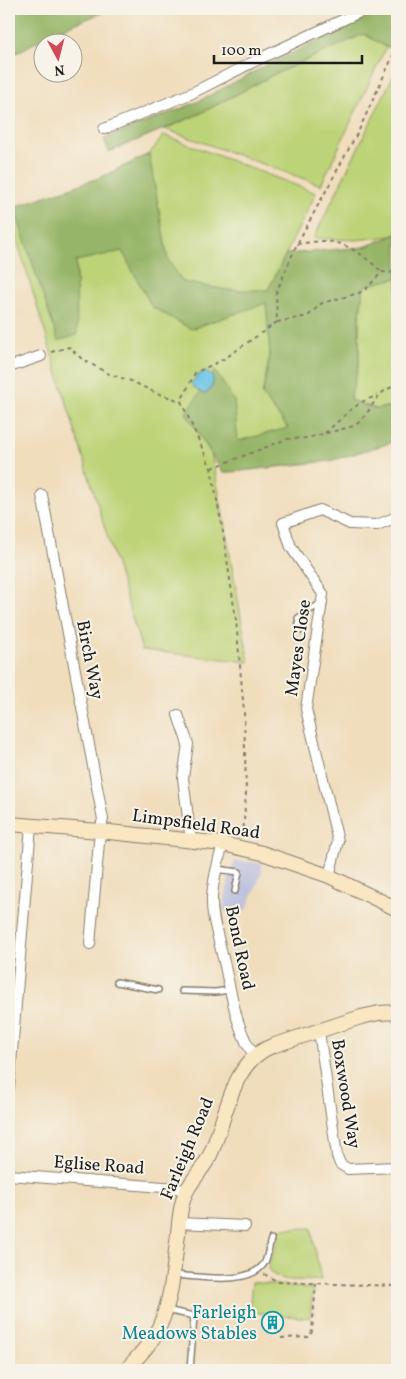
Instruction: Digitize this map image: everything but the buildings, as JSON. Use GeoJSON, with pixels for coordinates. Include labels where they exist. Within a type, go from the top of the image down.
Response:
{"type":"FeatureCollection","features":[{"type":"Feature","properties":{"kind":"street"},"geometry":{"type":"LineString","coordinates":[[104,129],[192,93],[261,58],[366,9]]}},
{"type":"Feature","properties":{"kind":"street"},"geometry":{"type":"LineString","coordinates":[[9,367],[41,356]]}},
{"type":"Feature","properties":{"kind":"street","name":"Birch Way"},"geometry":{"type":"LineString","coordinates":[[42,495],[103,819],[100,831],[90,944]]}},
{"type":"Feature","properties":{"kind":"street","name":"Mayes Close"},"geometry":{"type":"LineString","coordinates":[[329,876],[338,841],[306,709],[323,594],[291,547],[283,523],[320,510],[350,524],[377,525],[397,517]]}},
{"type":"Feature","properties":{"kind":"street"},"geometry":{"type":"LineString","coordinates":[[178,716],[188,744],[183,778],[191,841]]}},
{"type":"Feature","properties":{"kind":"street","name":"Limpsfield Road"},"geometry":{"type":"LineString","coordinates":[[9,824],[223,844],[262,853],[329,876],[397,909]]}},
{"type":"Feature","properties":{"kind":"street"},"geometry":{"type":"LineString","coordinates":[[9,1087],[12,1022],[31,826]]}},
{"type":"Feature","properties":{"kind":"street","name":"Bond Road"},"geometry":{"type":"LineString","coordinates":[[223,844],[216,869],[212,897],[213,918],[244,1039],[255,1056]]}},
{"type":"Feature","properties":{"kind":"street","name":"Farleigh Road"},"geometry":{"type":"LineString","coordinates":[[126,1370],[151,1340],[166,1310],[173,1275],[183,1200],[209,1158],[240,1075],[247,1064],[266,1048],[370,1015],[397,1012]]}},
{"type":"Feature","properties":{"kind":"street","name":"Boxwood Way"},"geometry":{"type":"LineString","coordinates":[[319,1031],[337,1156],[340,1164],[348,1168],[397,1168]]}},
{"type":"Feature","properties":{"kind":"street","name":"Eglise Road"},"geometry":{"type":"LineString","coordinates":[[9,1175],[143,1185],[187,1191]]}},
{"type":"Feature","properties":{"kind":"street"},"geometry":{"type":"LineString","coordinates":[[179,1223],[245,1226]]}},
{"type":"Feature","properties":{"kind":"lane"},"geometry":{"type":"LineString","coordinates":[[300,630],[298,618],[322,603]]}},
{"type":"Feature","properties":{"kind":"lane"},"geometry":{"type":"LineString","coordinates":[[216,869],[239,872],[235,891]]}},
{"type":"Feature","properties":{"kind":"lane"},"geometry":{"type":"LineString","coordinates":[[117,982],[158,990]]}},
{"type":"Feature","properties":{"kind":"lane"},"geometry":{"type":"LineString","coordinates":[[182,991],[215,992],[230,990]]}},
{"type":"Feature","properties":{"kind":"lane"},"geometry":{"type":"LineString","coordinates":[[173,1275],[232,1278],[253,1272],[266,1261],[271,1239]]}},
{"type":"Feature","properties":{"kind":"lane"},"geometry":{"type":"LineString","coordinates":[[166,1310],[194,1316],[190,1370]]}},
{"type":"Feature","properties":{"kind":"path"},"geometry":{"type":"LineString","coordinates":[[277,322],[276,293],[297,244],[358,130],[397,48]]}},
{"type":"Feature","properties":{"kind":"path"},"geometry":{"type":"LineString","coordinates":[[297,244],[323,241],[340,243],[369,260],[382,272],[397,273]]}},
{"type":"Feature","properties":{"kind":"path"},"geometry":{"type":"LineString","coordinates":[[180,401],[195,373],[224,359],[277,322],[308,316],[322,303],[359,293],[366,289],[382,272]]}},
{"type":"Feature","properties":{"kind":"path"},"geometry":{"type":"LineString","coordinates":[[41,356],[64,347],[69,347],[82,359],[109,374],[180,401],[212,468],[236,620],[244,712],[246,792],[243,849]]}},
{"type":"Feature","properties":{"kind":"path"},"geometry":{"type":"LineString","coordinates":[[324,434],[363,401],[397,386]]}},
{"type":"Feature","properties":{"kind":"path"},"geometry":{"type":"LineString","coordinates":[[212,468],[287,439],[307,438],[354,426],[361,422],[380,394]]}},
{"type":"Feature","properties":{"kind":"path"},"geometry":{"type":"LineString","coordinates":[[253,1272],[266,1275],[278,1282],[397,1286]]}},
{"type":"Feature","properties":{"kind":"path"},"geometry":{"type":"LineString","coordinates":[[281,1338],[310,1337],[316,1283]]}},
{"type":"Feature","properties":{"kind":"shaded area"},"geometry":{"type":"Polygon","coordinates":[[[235,861],[261,863],[262,872],[247,909],[231,915],[223,909],[235,861]]]}},
{"type":"Feature","properties":{"kind":"green space"},"geometry":{"type":"Polygon","coordinates":[[[9,9],[112,9],[54,32],[32,32],[32,44],[9,57],[9,9]]]}},
{"type":"Feature","properties":{"kind":"green space"},"geometry":{"type":"Polygon","coordinates":[[[385,9],[397,9],[397,49],[386,47],[364,34],[273,75],[199,114],[109,152],[104,139],[195,103],[267,65],[385,9]]]}},
{"type":"Feature","properties":{"kind":"green space"},"geometry":{"type":"Polygon","coordinates":[[[364,33],[386,47],[321,185],[165,129],[199,114],[273,75],[364,33]]]}},
{"type":"Feature","properties":{"kind":"green space"},"geometry":{"type":"Polygon","coordinates":[[[397,68],[397,234],[356,240],[314,238],[397,68]]]}},
{"type":"Feature","properties":{"kind":"green space"},"geometry":{"type":"Polygon","coordinates":[[[164,135],[316,193],[268,290],[270,356],[262,395],[289,429],[238,442],[200,399],[249,662],[142,650],[9,214],[9,180],[15,207],[102,177],[149,154],[164,135]]]}},
{"type":"Feature","properties":{"kind":"green space"},"geometry":{"type":"Polygon","coordinates":[[[149,154],[168,260],[183,282],[227,290],[268,290],[286,254],[364,247],[397,234],[397,278],[364,286],[359,320],[359,363],[350,400],[376,409],[397,405],[397,441],[330,461],[223,473],[186,413],[215,371],[234,400],[238,441],[288,428],[262,395],[270,355],[266,303],[191,329],[152,307],[122,251],[76,261],[77,335],[58,341],[14,207],[102,177],[149,154]]]}},
{"type":"Feature","properties":{"kind":"green space"},"geometry":{"type":"Polygon","coordinates":[[[397,278],[397,405],[376,409],[350,400],[359,363],[359,320],[364,285],[397,278]]]}},
{"type":"Feature","properties":{"kind":"green space"},"geometry":{"type":"Polygon","coordinates":[[[311,1228],[321,1280],[291,1280],[277,1277],[268,1268],[279,1229],[311,1228]]]}},
{"type":"Feature","properties":{"kind":"green space"},"geometry":{"type":"Polygon","coordinates":[[[252,1282],[313,1289],[310,1318],[249,1312],[252,1282]]]}},
{"type":"Feature","properties":{"kind":"water"},"geometry":{"type":"Polygon","coordinates":[[[205,371],[213,377],[213,380],[209,391],[204,394],[191,384],[197,376],[205,371]]]}},
{"type":"Feature","properties":{"kind":"place","name":"Farleigh Meadows Stables"},"geometry":{"type":"Point","coordinates":[273,1323]}}]}
